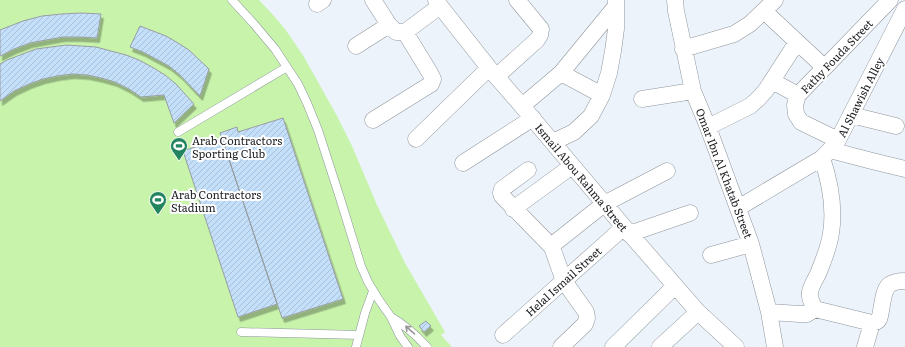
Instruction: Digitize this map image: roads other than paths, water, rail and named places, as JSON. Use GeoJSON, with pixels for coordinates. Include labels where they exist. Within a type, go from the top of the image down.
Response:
{"type":"FeatureCollection","features":[{"type":"Feature","properties":{"kind":"street"},"geometry":{"type":"LineString","coordinates":[[373,0],[389,25],[396,32],[405,32],[438,3]]}},
{"type":"Feature","properties":{"kind":"street"},"geometry":{"type":"LineString","coordinates":[[416,139],[493,72],[537,40],[541,29],[517,0]]}},
{"type":"Feature","properties":{"kind":"street","name":"Omar Ibn Al Khatab Street"},"geometry":{"type":"LineString","coordinates":[[675,0],[683,49],[693,91],[708,127],[751,244],[769,312],[775,347]]}},
{"type":"Feature","properties":{"kind":"street","name":"Fathy Fouda Street"},"geometry":{"type":"LineString","coordinates":[[890,0],[798,95],[795,105],[796,114],[801,122],[830,149],[905,169]]}},
{"type":"Feature","properties":{"kind":"street"},"geometry":{"type":"LineString","coordinates":[[896,0],[905,7]]}},
{"type":"Feature","properties":{"kind":"street","name":"Ismail Abou Rahma Street"},"geometry":{"type":"LineString","coordinates":[[438,3],[493,72],[604,204],[698,312],[734,346]]}},
{"type":"Feature","properties":{"kind":"street"},"geometry":{"type":"LineString","coordinates":[[522,106],[561,73],[616,3]]}},
{"type":"Feature","properties":{"kind":"street"},"geometry":{"type":"LineString","coordinates":[[553,142],[574,132],[591,116],[602,95],[609,73],[613,51],[616,28],[616,3]]}},
{"type":"Feature","properties":{"kind":"street"},"geometry":{"type":"LineString","coordinates":[[683,49],[734,34],[750,24],[769,6],[797,42],[824,67]]}},
{"type":"Feature","properties":{"kind":"street","name":"Al Shawish Alley"},"geometry":{"type":"LineString","coordinates":[[830,149],[851,115],[905,7]]}},
{"type":"Feature","properties":{"kind":"street"},"geometry":{"type":"LineString","coordinates":[[356,46],[389,25]]}},
{"type":"Feature","properties":{"kind":"street"},"geometry":{"type":"LineString","coordinates":[[373,120],[431,84],[432,80],[430,73],[405,32]]}},
{"type":"Feature","properties":{"kind":"street"},"geometry":{"type":"LineString","coordinates":[[708,127],[750,106],[759,98],[772,81],[797,42]]}},
{"type":"Feature","properties":{"kind":"street"},"geometry":{"type":"LineString","coordinates":[[561,73],[602,95]]}},
{"type":"Feature","properties":{"kind":"street"},"geometry":{"type":"LineString","coordinates":[[772,81],[798,95]]}},
{"type":"Feature","properties":{"kind":"street"},"geometry":{"type":"LineString","coordinates":[[642,99],[693,91]]}},
{"type":"Feature","properties":{"kind":"street"},"geometry":{"type":"LineString","coordinates":[[851,115],[896,126]]}},
{"type":"Feature","properties":{"kind":"street"},"geometry":{"type":"LineString","coordinates":[[463,163],[533,118]]}},
{"type":"Feature","properties":{"kind":"street"},"geometry":{"type":"LineString","coordinates":[[738,208],[830,149]]}},
{"type":"Feature","properties":{"kind":"street"},"geometry":{"type":"LineString","coordinates":[[815,309],[811,301],[810,292],[827,251],[831,233],[831,195],[828,176],[830,149]]}},
{"type":"Feature","properties":{"kind":"street"},"geometry":{"type":"LineString","coordinates":[[514,209],[572,166]]}},
{"type":"Feature","properties":{"kind":"street"},"geometry":{"type":"LineString","coordinates":[[528,170],[502,189],[502,196],[551,246],[564,281],[586,312],[587,318],[585,324],[561,347]]}},
{"type":"Feature","properties":{"kind":"street"},"geometry":{"type":"LineString","coordinates":[[551,246],[604,204],[667,171]]}},
{"type":"Feature","properties":{"kind":"street"},"geometry":{"type":"LineString","coordinates":[[627,230],[690,213]]}},
{"type":"Feature","properties":{"kind":"street","name":"Helal Ismail Street"},"geometry":{"type":"LineString","coordinates":[[503,335],[564,281],[627,230]]}},
{"type":"Feature","properties":{"kind":"street"},"geometry":{"type":"LineString","coordinates":[[711,255],[751,244]]}},
{"type":"Feature","properties":{"kind":"street"},"geometry":{"type":"LineString","coordinates":[[769,312],[807,314],[815,309],[872,323],[879,320],[886,289],[889,285],[905,281]]}},
{"type":"Feature","properties":{"kind":"street"},"geometry":{"type":"LineString","coordinates":[[613,347],[675,286]]}},
{"type":"Feature","properties":{"kind":"street"},"geometry":{"type":"LineString","coordinates":[[669,344],[698,312]]}},
{"type":"Feature","properties":{"kind":"street"},"geometry":{"type":"LineString","coordinates":[[864,347],[872,323]]}},
{"type":"Feature","properties":{"kind":"lane"},"geometry":{"type":"LineString","coordinates":[[232,0],[275,50],[298,84],[318,130],[361,266],[373,291],[391,317],[400,336],[408,347]]}},
{"type":"Feature","properties":{"kind":"lane"},"geometry":{"type":"LineString","coordinates":[[178,132],[286,66]]}},
{"type":"Feature","properties":{"kind":"lane"},"geometry":{"type":"LineString","coordinates":[[356,347],[365,313],[373,291]]}},
{"type":"Feature","properties":{"kind":"lane"},"geometry":{"type":"LineString","coordinates":[[391,317],[410,329],[427,347]]}},
{"type":"Feature","properties":{"kind":"lane"},"geometry":{"type":"LineString","coordinates":[[241,332],[359,335]]}},
{"type":"Feature","properties":{"kind":"place","name":"Arab Contractors Sporting Club"},"geometry":{"type":"Point","coordinates":[179,161]}},
{"type":"Feature","properties":{"kind":"place","name":"Arab Contractors Stadium"},"geometry":{"type":"Point","coordinates":[158,215]}}]}
